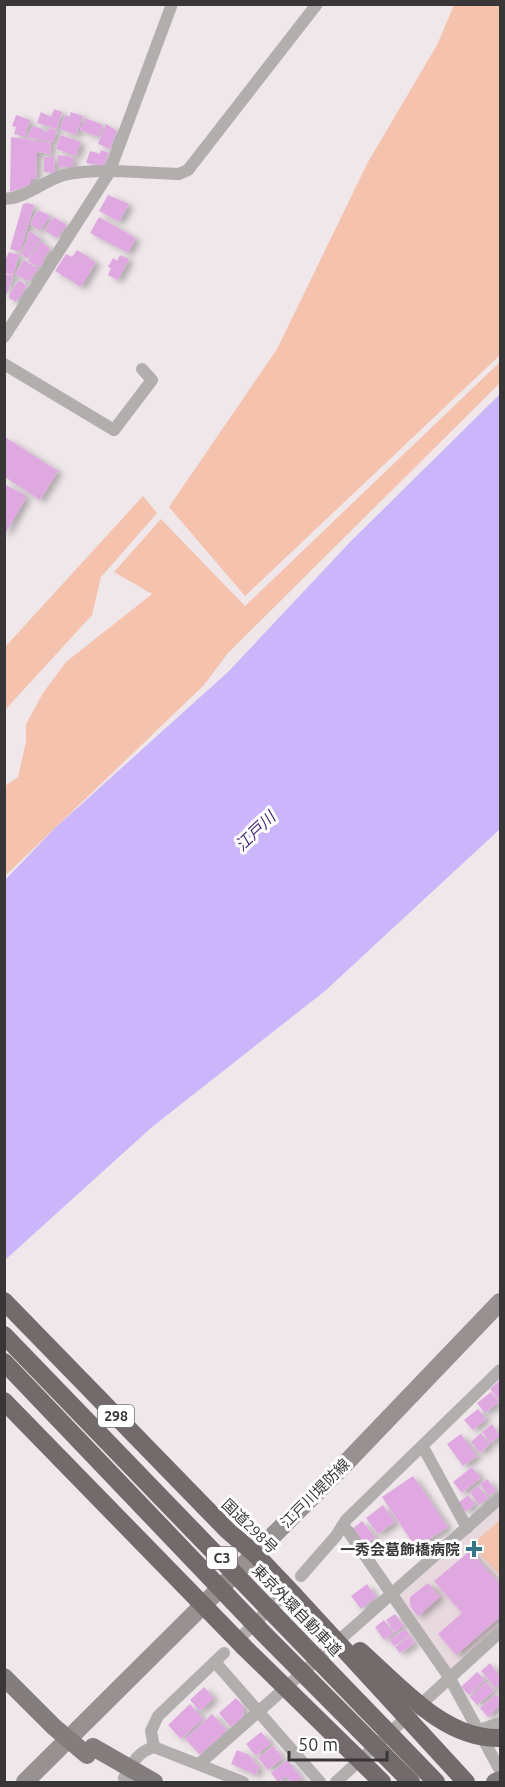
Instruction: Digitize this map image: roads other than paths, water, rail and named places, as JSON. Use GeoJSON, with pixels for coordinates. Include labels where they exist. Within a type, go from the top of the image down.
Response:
{"type":"FeatureCollection","features":[{"type":"Feature","properties":{"kind":"highway","name":"国道298号"},"geometry":{"type":"LineString","coordinates":[[4,1301],[228,1532],[255,1554],[466,1782]]}},
{"type":"Feature","properties":{"kind":"highway","name":"東京外環自動車道"},"geometry":{"type":"LineString","coordinates":[[4,1335],[436,1782]]}},
{"type":"Feature","properties":{"kind":"highway","name":"C3"},"geometry":{"type":"LineString","coordinates":[[4,1362],[263,1633],[411,1782]]}},
{"type":"Feature","properties":{"kind":"highway"},"geometry":{"type":"LineString","coordinates":[[4,1401],[203,1606],[243,1640],[382,1782]]}},
{"type":"Feature","properties":{"kind":"highway"},"geometry":{"type":"LineString","coordinates":[[315,1618],[448,1725],[474,1737],[501,1738]]}},
{"type":"Feature","properties":{"kind":"main road","name":"江戸川堤防線"},"geometry":{"type":"LineString","coordinates":[[25,1782],[255,1554],[501,1302]]}},
{"type":"Feature","properties":{"kind":"main road"},"geometry":{"type":"LineString","coordinates":[[4,1677],[40,1714],[68,1737],[137,1782]]}},
{"type":"Feature","properties":{"kind":"main road"},"geometry":{"type":"LineString","coordinates":[[90,1751],[154,1782]]}},
{"type":"Feature","properties":{"kind":"main road"},"geometry":{"type":"LineString","coordinates":[[495,1782],[501,1780]]}},
{"type":"Feature","properties":{"kind":"street"},"geometry":{"type":"LineString","coordinates":[[4,337],[110,173],[172,4]]}},
{"type":"Feature","properties":{"kind":"street"},"geometry":{"type":"LineString","coordinates":[[4,199],[17,198],[64,175],[83,172],[179,174],[188,170],[317,4]]}},
{"type":"Feature","properties":{"kind":"street"},"geometry":{"type":"LineString","coordinates":[[4,364],[114,430],[152,380],[142,369]]}},
{"type":"Feature","properties":{"kind":"street"},"geometry":{"type":"LineString","coordinates":[[301,1576],[342,1527],[501,1370]]}},
{"type":"Feature","properties":{"kind":"street"},"geometry":{"type":"LineString","coordinates":[[423,1447],[467,1528]]}},
{"type":"Feature","properties":{"kind":"street"},"geometry":{"type":"LineString","coordinates":[[200,1764],[501,1498]]}},
{"type":"Feature","properties":{"kind":"street"},"geometry":{"type":"LineString","coordinates":[[342,1527],[449,1677],[501,1770]]}},
{"type":"Feature","properties":{"kind":"street"},"geometry":{"type":"LineString","coordinates":[[243,1640],[277,1601]]}},
{"type":"Feature","properties":{"kind":"street"},"geometry":{"type":"LineString","coordinates":[[336,1782],[501,1632]]}},
{"type":"Feature","properties":{"kind":"street"},"geometry":{"type":"LineString","coordinates":[[154,1747],[151,1731],[158,1716],[224,1653]]}},
{"type":"Feature","properties":{"kind":"street"},"geometry":{"type":"LineString","coordinates":[[214,1662],[320,1782]]}},
{"type":"Feature","properties":{"kind":"street"},"geometry":{"type":"LineString","coordinates":[[479,1730],[501,1723]]}},
{"type":"Feature","properties":{"kind":"street"},"geometry":{"type":"LineString","coordinates":[[127,1782],[124,1778],[137,1755],[143,1750],[154,1747],[243,1782]]}},
{"type":"Feature","properties":{"kind":"water","name":"江戸川"},"geometry":{"type":"Polygon","coordinates":[[[500,394],[500,829],[325,991],[152,1127],[5,1260],[5,880],[55,828],[229,671],[351,541],[500,394]]]}},
{"type":"Feature","properties":{"kind":"place","name":"一秀会葛飾橋病院"},"geometry":{"type":"Point","coordinates":[474,1549]}}]}
